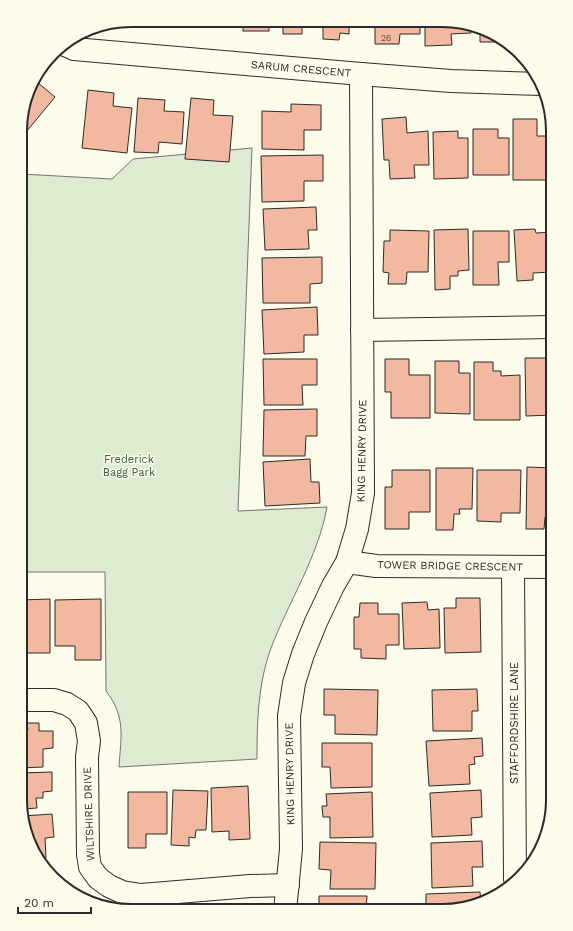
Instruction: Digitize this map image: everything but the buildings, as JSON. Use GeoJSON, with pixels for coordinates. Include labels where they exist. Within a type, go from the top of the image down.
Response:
{"type":"FeatureCollection","features":[{"type":"Feature","properties":{"kind":"street","name":"SARUM CRESCENT"},"geometry":{"type":"LineString","coordinates":[[70,47],[74,49],[361,74],[451,81],[534,84]]}},
{"type":"Feature","properties":{"kind":"street","name":"KING HENRY DRIVE"},"geometry":{"type":"LineString","coordinates":[[286,904],[291,849],[289,716],[294,683],[303,654],[316,622],[333,586],[347,562],[358,529],[362,493],[361,74]]}},
{"type":"Feature","properties":{"kind":"street"},"geometry":{"type":"LineString","coordinates":[[362,330],[546,327]]}},
{"type":"Feature","properties":{"kind":"street","name":"TOWER BRIDGE CRESCENT"},"geometry":{"type":"LineString","coordinates":[[347,562],[376,566],[546,567]]}},
{"type":"Feature","properties":{"kind":"street","name":"STAFFORDSHIRE LANE"},"geometry":{"type":"LineString","coordinates":[[513,567],[515,875]]}},
{"type":"Feature","properties":{"kind":"street","name":"WILTSHIRE DRIVE"},"geometry":{"type":"LineString","coordinates":[[27,700],[54,700],[67,704],[78,711],[86,723],[89,741],[87,758],[88,854],[90,867],[98,878],[109,886],[122,892],[141,895],[250,886],[288,885]]}},
{"type":"Feature","properties":{"kind":"green space","name":"Frederick Bagg Park"},"geometry":{"type":"Polygon","coordinates":[[[252,148],[238,511],[327,507],[317,544],[278,630],[263,675],[257,731],[257,759],[119,767],[121,727],[117,709],[106,691],[105,572],[27,572],[27,174],[112,179],[133,159],[252,148]]]}}]}
